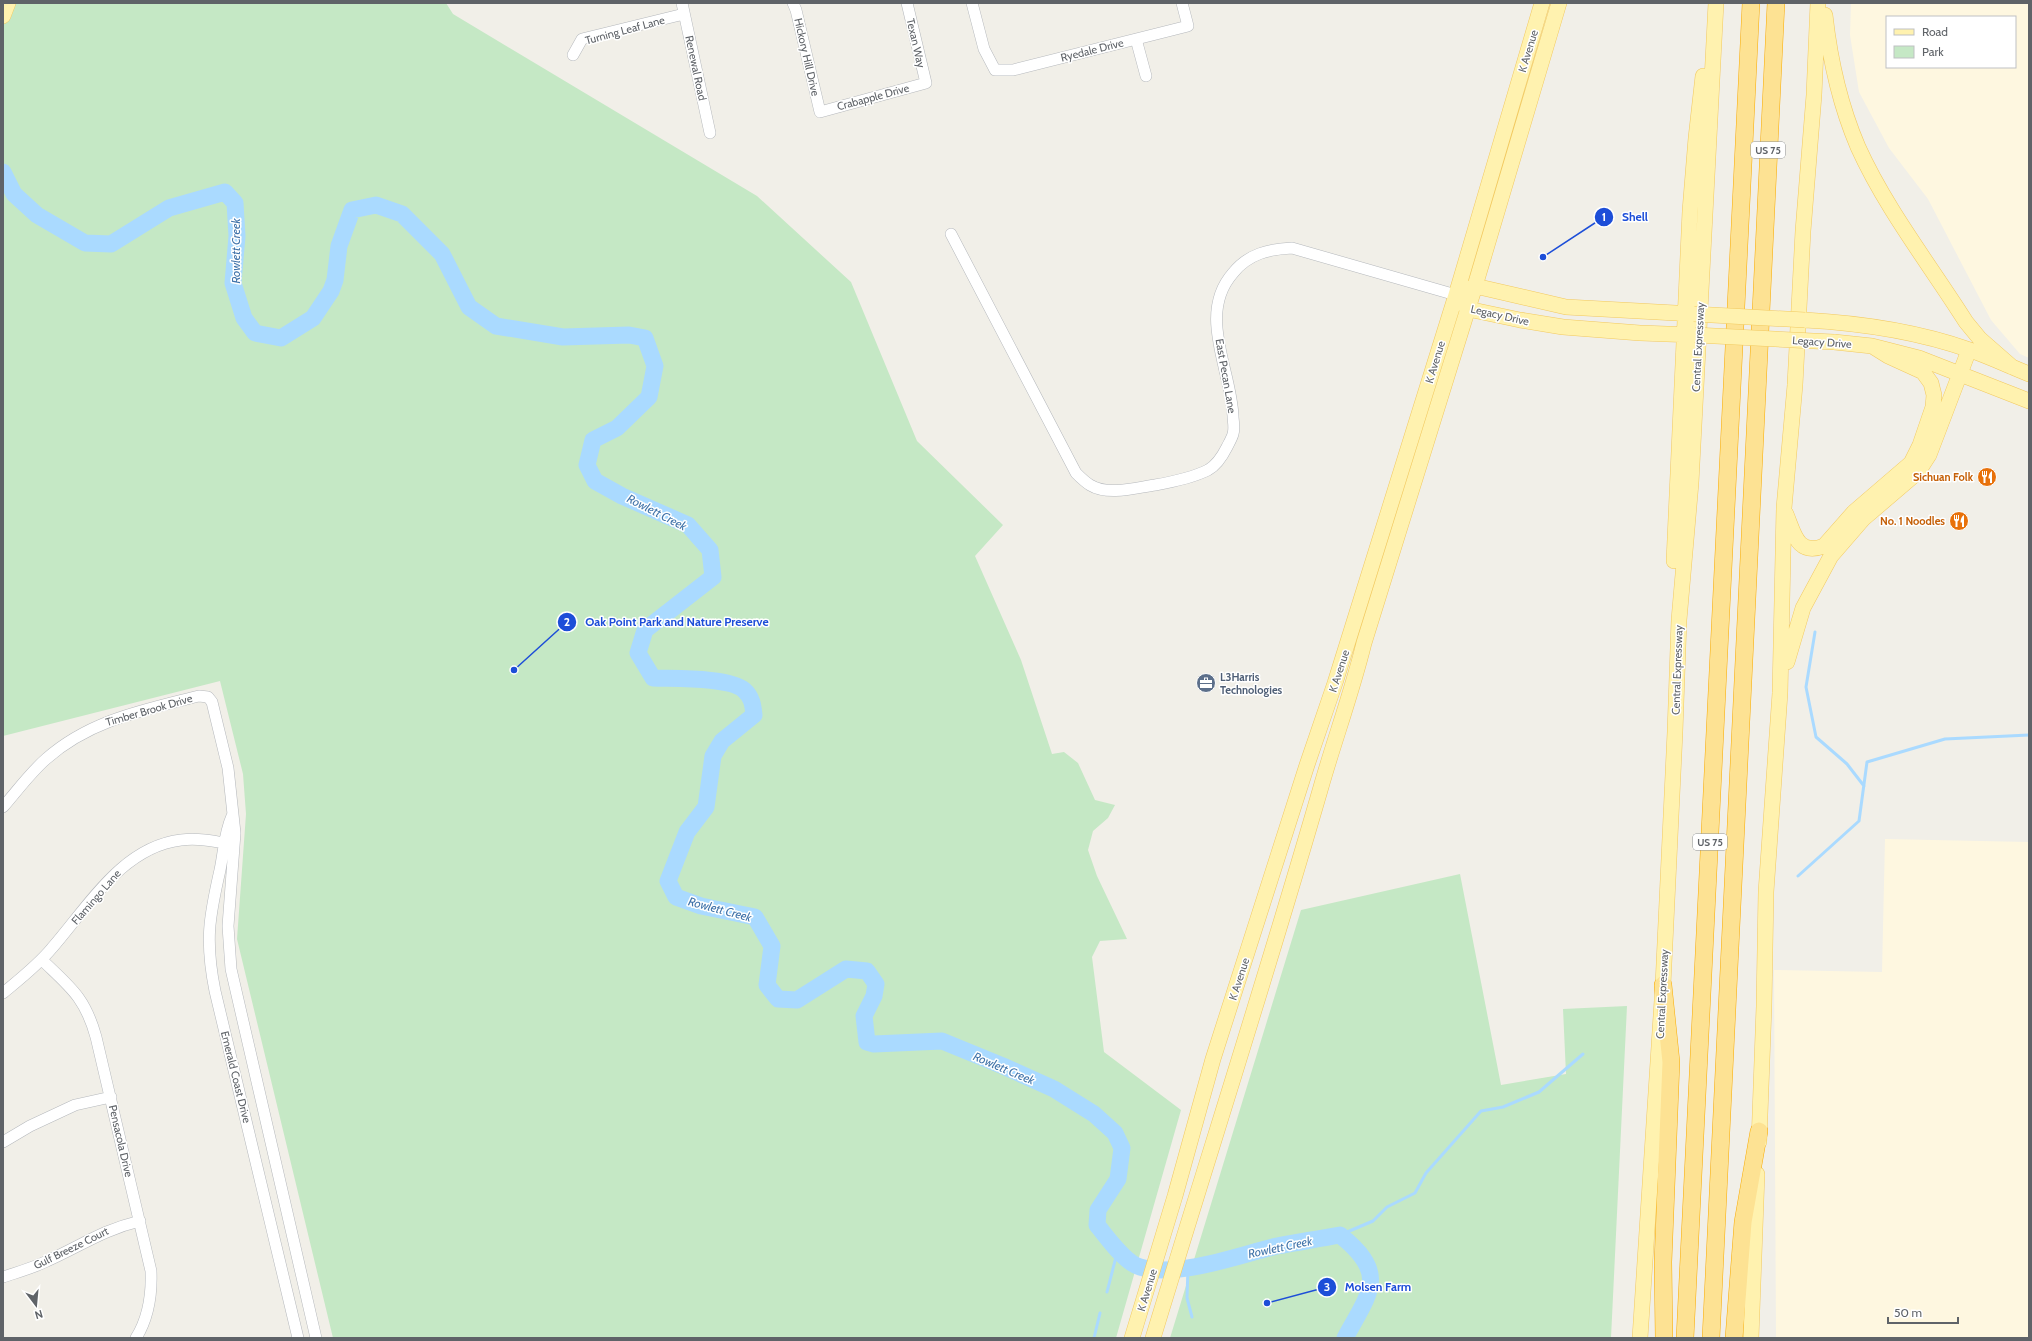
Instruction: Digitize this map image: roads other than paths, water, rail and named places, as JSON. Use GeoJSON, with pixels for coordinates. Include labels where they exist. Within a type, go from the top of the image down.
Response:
{"type":"FeatureCollection","features":[{"type":"Feature","properties":{"kind":"highway","name":"US 75"},"geometry":{"type":"LineString","coordinates":[[1685,1338],[1752,3]]}},
{"type":"Feature","properties":{"kind":"highway","name":"US 75"},"geometry":{"type":"LineString","coordinates":[[1711,1338],[1776,3]]}},
{"type":"Feature","properties":{"kind":"highway"},"geometry":{"type":"LineString","coordinates":[[1663,985],[1671,1062],[1664,1262],[1664,1338]]}},
{"type":"Feature","properties":{"kind":"highway"},"geometry":{"type":"LineString","coordinates":[[1734,1338],[1743,1222],[1759,1131]]}},
{"type":"Feature","properties":{"kind":"main road"},"geometry":{"type":"LineString","coordinates":[[3,16],[8,3]]}},
{"type":"Feature","properties":{"kind":"main road","name":"K Avenue"},"geometry":{"type":"LineString","coordinates":[[1132,1337],[1175,1196],[1213,1059],[1335,683],[1456,295],[1542,3]]}},
{"type":"Feature","properties":{"kind":"main road","name":"K Avenue"},"geometry":{"type":"LineString","coordinates":[[1153,1338],[1269,963],[1320,788],[1349,700],[1364,643],[1475,286],[1559,3]]}},
{"type":"Feature","properties":{"kind":"main road"},"geometry":{"type":"LineString","coordinates":[[1677,664],[1674,535],[1689,335],[1694,156],[1715,3]]}},
{"type":"Feature","properties":{"kind":"main road","name":"Central Expressway"},"geometry":{"type":"LineString","coordinates":[[1640,1338],[1663,985],[1681,586],[1691,483],[1715,3]]}},
{"type":"Feature","properties":{"kind":"main road"},"geometry":{"type":"LineString","coordinates":[[1751,1338],[1764,1006],[1766,892],[1780,693],[1784,508],[1795,385],[1804,217],[1814,95],[1818,3]]}},
{"type":"Feature","properties":{"kind":"main road"},"geometry":{"type":"LineString","coordinates":[[1824,3],[1830,52],[1838,89],[1854,137],[1870,170],[1889,203],[1966,322],[1980,339],[2012,367]]}},
{"type":"Feature","properties":{"kind":"main road"},"geometry":{"type":"LineString","coordinates":[[1534,30],[1549,34]]}},
{"type":"Feature","properties":{"kind":"main road"},"geometry":{"type":"LineString","coordinates":[[1497,155],[1512,161]]}},
{"type":"Feature","properties":{"kind":"main road","name":"Legacy Drive"},"geometry":{"type":"LineString","coordinates":[[2029,374],[1969,350],[1887,329],[1835,322],[1566,307],[1475,286],[1456,295],[1468,309],[1563,327],[1640,333],[1834,342],[1872,346],[1919,358],[2029,401]]}},
{"type":"Feature","properties":{"kind":"main road"},"geometry":{"type":"LineString","coordinates":[[1563,327],[1566,307]]}},
{"type":"Feature","properties":{"kind":"main road"},"geometry":{"type":"LineString","coordinates":[[1784,508],[1796,540],[1801,545],[1808,548],[1818,548],[1824,546],[1854,512],[1910,463],[1920,445],[1933,407],[1934,395],[1931,384],[1923,372],[1888,356],[1872,346]]}},
{"type":"Feature","properties":{"kind":"main road"},"geometry":{"type":"LineString","coordinates":[[1780,693],[1797,624],[1812,589],[1831,556],[1846,537],[1863,518],[1918,472],[1922,466],[1929,455],[1969,350]]}},
{"type":"Feature","properties":{"kind":"main road"},"geometry":{"type":"LineString","coordinates":[[1348,640],[1364,643]]}},
{"type":"Feature","properties":{"kind":"main road"},"geometry":{"type":"LineString","coordinates":[[1301,784],[1320,788]]}},
{"type":"Feature","properties":{"kind":"main road"},"geometry":{"type":"LineString","coordinates":[[1246,956],[1269,963]]}},
{"type":"Feature","properties":{"kind":"street","name":"Renewal Road"},"geometry":{"type":"LineString","coordinates":[[682,3],[710,134]]}},
{"type":"Feature","properties":{"kind":"street","name":"Hickory Hill Drive"},"geometry":{"type":"LineString","coordinates":[[793,3],[796,10],[820,112]]}},
{"type":"Feature","properties":{"kind":"street","name":"Texan Way"},"geometry":{"type":"LineString","coordinates":[[907,3],[926,83]]}},
{"type":"Feature","properties":{"kind":"street","name":"Ryedale Drive"},"geometry":{"type":"LineString","coordinates":[[972,3],[984,50],[995,70],[1013,70],[1188,26],[1182,3]]}},
{"type":"Feature","properties":{"kind":"street","name":"Turning Leaf Lane"},"geometry":{"type":"LineString","coordinates":[[573,56],[582,39],[684,14]]}},
{"type":"Feature","properties":{"kind":"street"},"geometry":{"type":"LineString","coordinates":[[1136,39],[1146,76]]}},
{"type":"Feature","properties":{"kind":"street","name":"Crabapple Drive"},"geometry":{"type":"LineString","coordinates":[[820,112],[926,83]]}},
{"type":"Feature","properties":{"kind":"street","name":"East Pecan Lane"},"geometry":{"type":"LineString","coordinates":[[951,234],[1076,474],[1090,485],[1107,491],[1134,488],[1195,475],[1208,470],[1223,455],[1233,434],[1234,427],[1232,401],[1219,344],[1217,304],[1229,277],[1241,263],[1253,256],[1277,248],[1292,248],[1456,295]]}},
{"type":"Feature","properties":{"kind":"street","name":"Timber Brook Drive"},"geometry":{"type":"LineString","coordinates":[[3,807],[44,761],[82,733],[125,715],[199,696],[208,697]]}},
{"type":"Feature","properties":{"kind":"street","name":"Emerald Coast Drive"},"geometry":{"type":"LineString","coordinates":[[208,697],[212,702],[228,768],[232,796],[232,816],[226,830],[229,844],[228,926],[231,969],[316,1336]]}},
{"type":"Feature","properties":{"kind":"street","name":"Flamingo Lane"},"geometry":{"type":"LineString","coordinates":[[3,993],[42,960],[111,879],[136,857],[154,847],[180,840],[204,840],[229,844]]}},
{"type":"Feature","properties":{"kind":"street","name":"Emerald Coast Drive"},"geometry":{"type":"LineString","coordinates":[[229,844],[209,924],[211,967],[299,1338]]}},
{"type":"Feature","properties":{"kind":"street","name":"Pensacola Drive"},"geometry":{"type":"LineString","coordinates":[[42,960],[71,986],[88,1014],[96,1037],[151,1271],[152,1282],[147,1312],[138,1338]]}},
{"type":"Feature","properties":{"kind":"street"},"geometry":{"type":"LineString","coordinates":[[3,1142],[30,1126],[75,1105],[111,1097]]}},
{"type":"Feature","properties":{"kind":"street","name":"Gulf Breeze Court"},"geometry":{"type":"LineString","coordinates":[[3,1277],[45,1262],[117,1226],[140,1220]]}},
{"type":"Feature","properties":{"kind":"street"},"geometry":{"type":"LineString","coordinates":[[299,1338],[316,1336]]}},
{"type":"Feature","properties":{"kind":"waterway","name":"Rowlett Creek"},"geometry":{"type":"LineString","coordinates":[[3,172],[14,194],[37,215],[85,243],[111,244],[169,208],[225,192],[235,203],[237,236],[233,283],[244,318],[255,333],[281,338],[313,318],[331,291],[335,280],[339,246],[352,210],[376,205],[402,214],[442,254],[469,307],[496,326],[563,337],[629,335],[645,338],[655,366],[649,397],[617,428],[593,440],[587,465],[595,481],[622,496],[688,525],[710,550],[713,577],[645,630],[638,653],[653,678],[714,681],[737,686],[749,695],[753,705],[754,715],[722,741],[713,756],[706,807],[687,832],[668,881],[676,897],[701,906],[755,917],[772,946],[767,985],[778,999],[797,1000],[846,969],[867,971],[876,984],[874,996],[864,1016],[867,1042],[874,1044],[942,1041],[1054,1089],[1094,1114],[1115,1133],[1122,1148],[1118,1179],[1098,1210],[1097,1225],[1122,1255],[1134,1265],[1156,1270],[1190,1268],[1227,1260],[1277,1246],[1340,1235],[1365,1261],[1370,1273],[1370,1284],[1367,1295],[1362,1308],[1345,1338]]}},
{"type":"Feature","properties":{"kind":"waterway"},"geometry":{"type":"LineString","coordinates":[[1815,632],[1806,687],[1816,737],[1847,764],[1864,786]]}},
{"type":"Feature","properties":{"kind":"waterway"},"geometry":{"type":"LineString","coordinates":[[1798,876],[1859,821],[1867,762],[1945,739],[2029,735]]}},
{"type":"Feature","properties":{"kind":"waterway"},"geometry":{"type":"LineString","coordinates":[[1340,1235],[1373,1221],[1387,1207],[1415,1193],[1426,1173],[1481,1111],[1503,1107],[1539,1092],[1583,1054]]}},
{"type":"Feature","properties":{"kind":"waterway"},"geometry":{"type":"LineString","coordinates":[[1107,1292],[1118,1249]]}},
{"type":"Feature","properties":{"kind":"waterway"},"geometry":{"type":"LineString","coordinates":[[1188,1267],[1187,1298],[1192,1317]]}},
{"type":"Feature","properties":{"kind":"waterway"},"geometry":{"type":"LineString","coordinates":[[1094,1338],[1100,1313]]}},
{"type":"Feature","properties":{"kind":"place","name":"Shell"},"geometry":{"type":"Point","coordinates":[1543,257]}},
{"type":"Feature","properties":{"kind":"place","name":"Sichuan Folk"},"geometry":{"type":"Point","coordinates":[1987,477]}},
{"type":"Feature","properties":{"kind":"place","name":"No. 1 Noodles"},"geometry":{"type":"Point","coordinates":[1959,521]}},
{"type":"Feature","properties":{"kind":"place","name":"Oak Point Park and Nature Preserve"},"geometry":{"type":"Point","coordinates":[514,670]}},
{"type":"Feature","properties":{"kind":"place","name":"L3Harris Technologies"},"geometry":{"type":"Point","coordinates":[1206,683]}},
{"type":"Feature","properties":{"kind":"place","name":"Molsen Farm"},"geometry":{"type":"Point","coordinates":[1267,1303]}}]}
